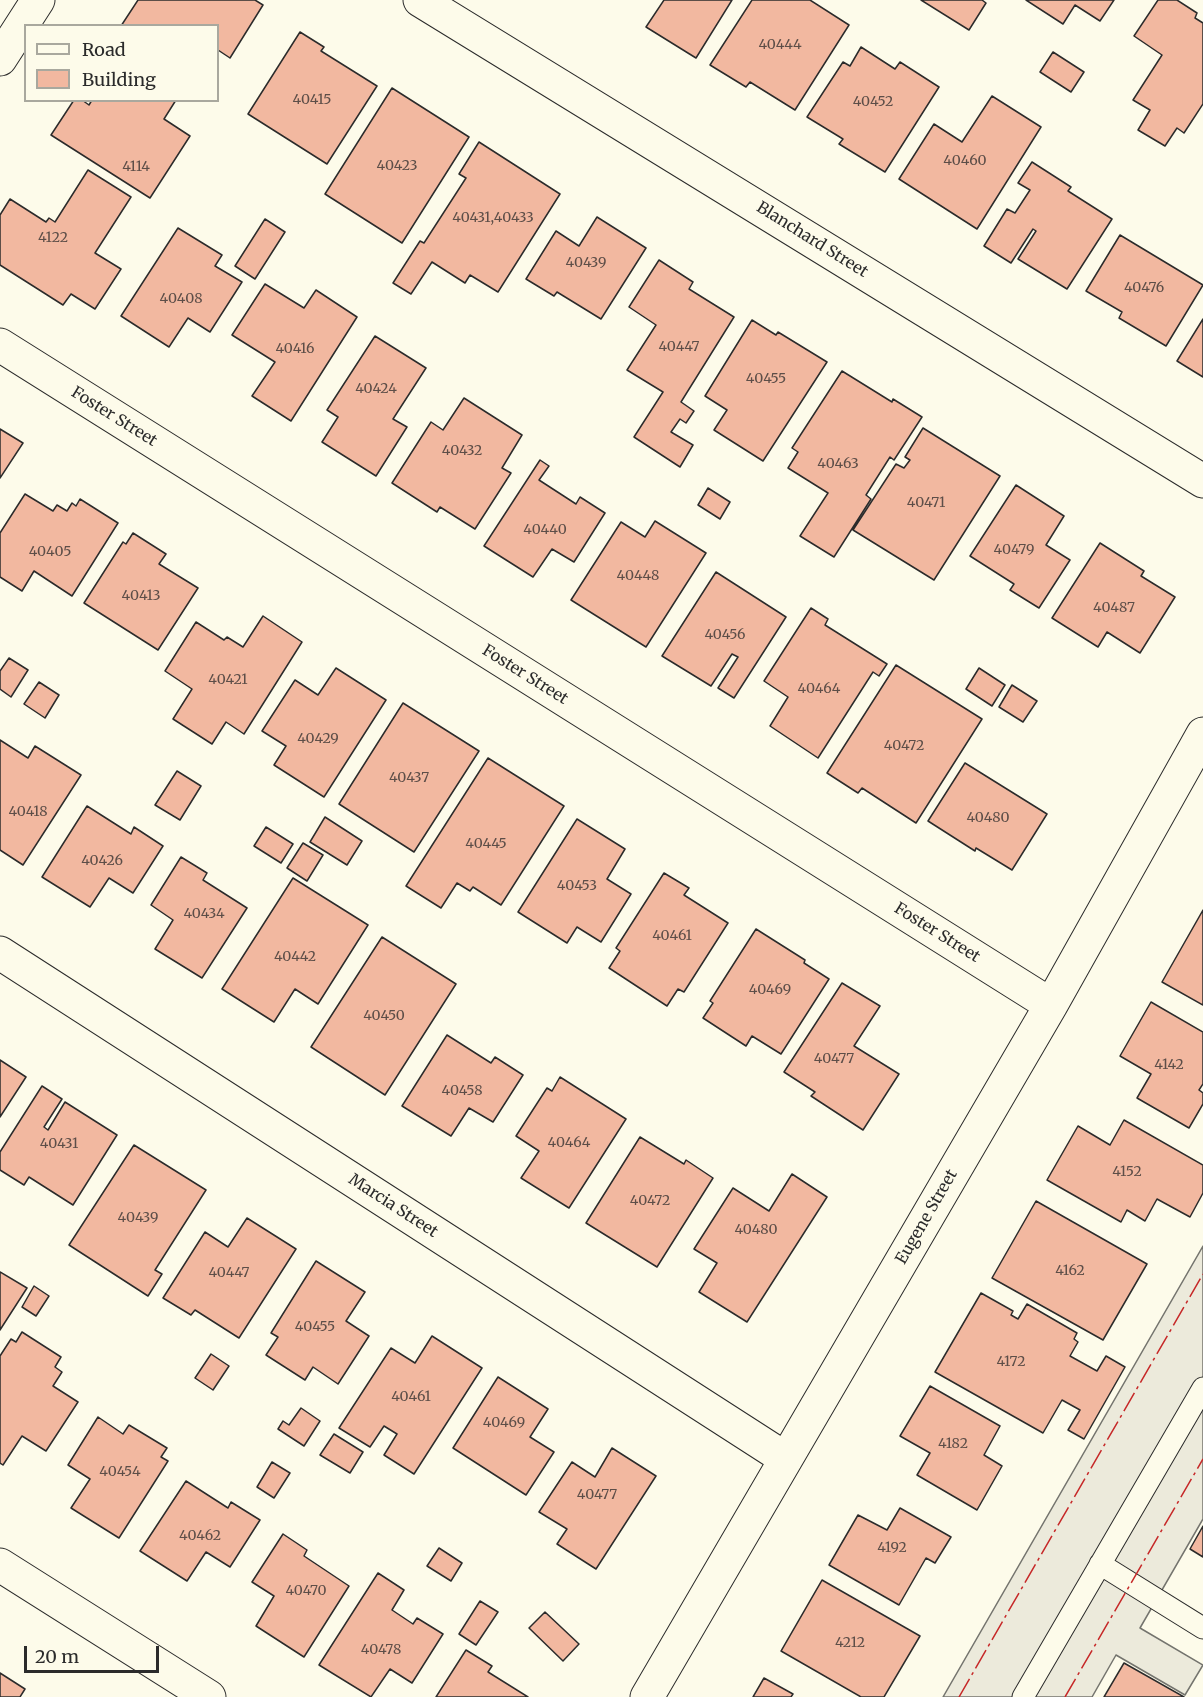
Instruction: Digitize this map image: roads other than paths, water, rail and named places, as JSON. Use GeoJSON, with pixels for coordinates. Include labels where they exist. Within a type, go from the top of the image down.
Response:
{"type":"FeatureCollection","features":[{"type":"Feature","properties":{"kind":"street"},"geometry":{"type":"LineString","coordinates":[[0,59],[38,0]]}},
{"type":"Feature","properties":{"kind":"street","name":"Blanchard Street"},"geometry":{"type":"LineString","coordinates":[[420,0],[1203,481]]}},
{"type":"Feature","properties":{"kind":"street","name":"Foster Street"},"geometry":{"type":"LineString","coordinates":[[0,345],[1051,1005]]}},
{"type":"Feature","properties":{"kind":"street","name":"Eugene Street"},"geometry":{"type":"LineString","coordinates":[[647,1697],[1051,1005],[1203,734]]}},
{"type":"Feature","properties":{"kind":"street","name":"Marcia Street"},"geometry":{"type":"LineString","coordinates":[[0,953],[786,1459]]}},
{"type":"Feature","properties":{"kind":"street"},"geometry":{"type":"LineString","coordinates":[[0,1565],[209,1697]]}},
{"type":"Feature","properties":{"kind":"lane"},"geometry":{"type":"LineString","coordinates":[[1023,1697],[1203,1388]]}},
{"type":"Feature","properties":{"kind":"lane"},"geometry":{"type":"LineString","coordinates":[[1100,1564],[1203,1628]]}}]}
